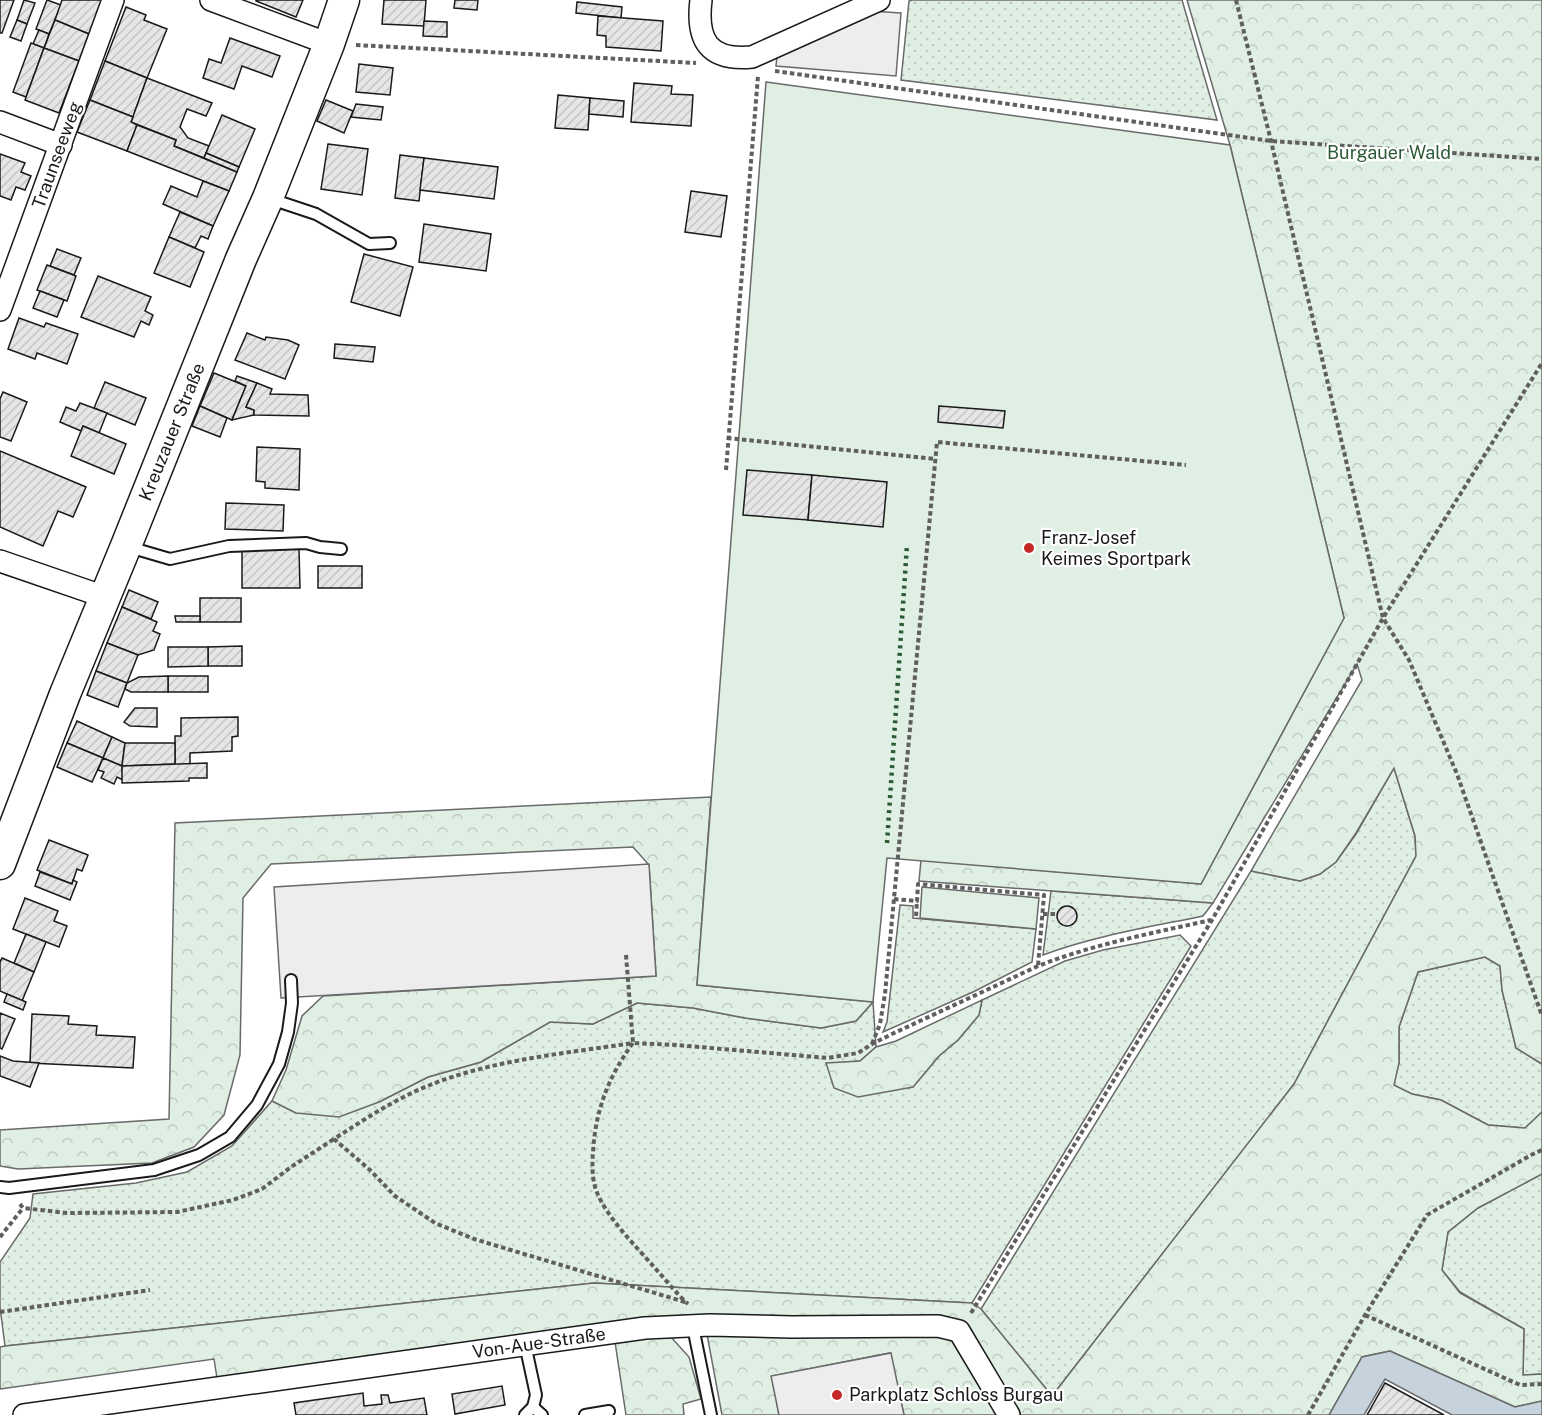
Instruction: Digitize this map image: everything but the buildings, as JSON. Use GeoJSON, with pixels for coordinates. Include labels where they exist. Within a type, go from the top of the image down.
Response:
{"type":"FeatureCollection","features":[{"type":"Feature","properties":{"kind":"main road","name":"Kreuzauer Straße"},"geometry":{"type":"LineString","coordinates":[[0,864],[65,694],[241,259],[268,198],[344,0]]}},
{"type":"Feature","properties":{"kind":"street","name":"Traunseeweg"},"geometry":{"type":"LineString","coordinates":[[0,310],[113,0]]}},
{"type":"Feature","properties":{"kind":"street"},"geometry":{"type":"LineString","coordinates":[[211,0],[329,44]]}},
{"type":"Feature","properties":{"kind":"street"},"geometry":{"type":"LineString","coordinates":[[701,0],[699,18],[702,35],[714,51],[727,58],[756,62],[879,0]]}},
{"type":"Feature","properties":{"kind":"street"},"geometry":{"type":"LineString","coordinates":[[0,122],[61,145]]}},
{"type":"Feature","properties":{"kind":"street"},"geometry":{"type":"LineString","coordinates":[[0,561],[105,597]]}},
{"type":"Feature","properties":{"kind":"street","name":"Von-Aue-Straße"},"geometry":{"type":"LineString","coordinates":[[24,1415],[645,1328],[938,1326],[959,1331]]}},
{"type":"Feature","properties":{"kind":"street"},"geometry":{"type":"LineString","coordinates":[[959,1331],[1009,1415]]}},
{"type":"Feature","properties":{"kind":"lane"},"geometry":{"type":"LineString","coordinates":[[268,198],[316,214],[369,244],[390,243]]}},
{"type":"Feature","properties":{"kind":"lane"},"geometry":{"type":"LineString","coordinates":[[126,546],[170,559],[229,546],[306,543],[341,549]]}},
{"type":"Feature","properties":{"kind":"lane"},"geometry":{"type":"LineString","coordinates":[[4,1188],[154,1170],[200,1155],[230,1137],[257,1105],[279,1064],[288,1032],[292,1004],[291,980]]}},
{"type":"Feature","properties":{"kind":"lane"},"geometry":{"type":"LineString","coordinates":[[701,1326],[711,1415]]}},
{"type":"Feature","properties":{"kind":"lane"},"geometry":{"type":"LineString","coordinates":[[525,1344],[536,1395],[529,1411],[543,1415]]}},
{"type":"Feature","properties":{"kind":"lane"},"geometry":{"type":"LineString","coordinates":[[585,1415],[609,1412]]}},
{"type":"Feature","properties":{"kind":"path"},"geometry":{"type":"LineString","coordinates":[[1236,0],[1383,618],[1408,660],[1457,774],[1542,1016]]}},
{"type":"Feature","properties":{"kind":"path"},"geometry":{"type":"LineString","coordinates":[[329,44],[694,63],[703,60],[714,51]]}},
{"type":"Feature","properties":{"kind":"path"},"geometry":{"type":"LineString","coordinates":[[756,62],[767,70],[1271,141],[1542,159]]}},
{"type":"Feature","properties":{"kind":"path"},"geometry":{"type":"LineString","coordinates":[[726,470],[756,62]]}},
{"type":"Feature","properties":{"kind":"path"},"geometry":{"type":"LineString","coordinates":[[959,1331],[1212,920],[1383,618],[1542,363]]}},
{"type":"Feature","properties":{"kind":"path"},"geometry":{"type":"LineString","coordinates":[[727,438],[936,459]]}},
{"type":"Feature","properties":{"kind":"path"},"geometry":{"type":"LineString","coordinates":[[872,1044],[882,1014],[937,442],[1186,465]]}},
{"type":"Feature","properties":{"kind":"path"},"geometry":{"type":"LineString","coordinates":[[916,916],[918,884],[1044,896],[1038,966]]}},
{"type":"Feature","properties":{"kind":"path"},"geometry":{"type":"LineString","coordinates":[[894,899],[917,901]]}},
{"type":"Feature","properties":{"kind":"path"},"geometry":{"type":"LineString","coordinates":[[1043,914],[1055,914]]}},
{"type":"Feature","properties":{"kind":"path"},"geometry":{"type":"LineString","coordinates":[[4,1188],[23,1208],[67,1213],[177,1212],[233,1200],[262,1189],[291,1167],[382,1107],[431,1084],[484,1068],[633,1043],[828,1058],[858,1053],[872,1044],[1062,956],[1212,920]]}},
{"type":"Feature","properties":{"kind":"path"},"geometry":{"type":"LineString","coordinates":[[626,955],[633,1043],[620,1060],[600,1106],[594,1131],[592,1168],[596,1190],[609,1213],[628,1238],[685,1302],[701,1326]]}},
{"type":"Feature","properties":{"kind":"path"},"geometry":{"type":"LineString","coordinates":[[334,1139],[370,1170],[395,1196],[435,1223],[474,1239],[685,1302]]}},
{"type":"Feature","properties":{"kind":"path"},"geometry":{"type":"LineString","coordinates":[[1308,1415],[1365,1315],[1427,1215],[1542,1150]]}},
{"type":"Feature","properties":{"kind":"path"},"geometry":{"type":"LineString","coordinates":[[0,1237],[23,1208]]}},
{"type":"Feature","properties":{"kind":"path"},"geometry":{"type":"LineString","coordinates":[[0,1312],[150,1290]]}},
{"type":"Feature","properties":{"kind":"path"},"geometry":{"type":"LineString","coordinates":[[1365,1315],[1520,1385],[1542,1384]]}},
{"type":"Feature","properties":{"kind":"green space"},"geometry":{"type":"Polygon","coordinates":[[[1182,0],[1217,120],[901,80],[909,1],[1182,0]]]}},
{"type":"Feature","properties":{"kind":"green space","name":"Burgauer Wald"},"geometry":{"type":"Polygon","coordinates":[[[1187,0],[1542,0],[1542,1064],[1516,1048],[1502,990],[1500,966],[1485,957],[1418,972],[1399,1027],[1399,1063],[1394,1085],[1412,1094],[1441,1100],[1488,1125],[1525,1128],[1542,1112],[1542,1174],[1478,1208],[1448,1232],[1442,1270],[1460,1293],[1524,1329],[1523,1375],[1542,1374],[1542,1401],[1515,1407],[1390,1351],[1362,1357],[1329,1415],[904,1415],[890,1353],[772,1376],[779,1415],[722,1415],[704,1318],[217,1378],[214,1359],[0,1389],[0,1347],[5,1346],[594,1283],[972,1303],[981,1309],[1052,1396],[1294,1084],[1416,856],[1415,836],[1394,768],[1336,862],[1320,874],[1300,881],[1251,871],[1362,680],[1357,664],[1213,903],[919,881],[921,860],[1201,884],[1344,618],[1230,145],[1187,0]]]}},
{"type":"Feature","properties":{"kind":"green space","name":"Franz-Josef Keimes Sportpark"},"geometry":{"type":"Polygon","coordinates":[[[766,82],[1230,145],[1344,618],[1201,884],[887,858],[873,1002],[697,985],[766,82]]]}},
{"type":"Feature","properties":{"kind":"green space"},"geometry":{"type":"Polygon","coordinates":[[[1394,768],[1415,836],[1416,856],[1294,1084],[1052,1396],[981,1309],[1251,871],[1300,881],[1320,874],[1336,862],[1356,834],[1394,768]]]}},
{"type":"Feature","properties":{"kind":"green space"},"geometry":{"type":"Polygon","coordinates":[[[711,797],[697,985],[873,1002],[856,1021],[821,1028],[745,1018],[693,1008],[637,1003],[593,1024],[550,1022],[481,1062],[428,1077],[379,1102],[339,1117],[296,1113],[272,1101],[286,1070],[302,1016],[323,996],[656,976],[649,865],[633,847],[271,864],[243,898],[240,1055],[224,1115],[194,1147],[152,1163],[18,1169],[0,1166],[0,1130],[169,1119],[175,823],[711,797]]]}},
{"type":"Feature","properties":{"kind":"green space"},"geometry":{"type":"Polygon","coordinates":[[[922,887],[1039,898],[1036,929],[920,918],[922,887]]]}},
{"type":"Feature","properties":{"kind":"green space"},"geometry":{"type":"Polygon","coordinates":[[[1051,891],[1213,903],[1203,916],[1102,937],[1043,955],[1051,891]]]}},
{"type":"Feature","properties":{"kind":"green space"},"geometry":{"type":"Polygon","coordinates":[[[900,905],[913,906],[913,918],[1036,929],[1032,962],[973,992],[883,1032],[887,1022],[900,905]]]}},
{"type":"Feature","properties":{"kind":"green space"},"geometry":{"type":"Polygon","coordinates":[[[1180,935],[1191,946],[972,1303],[594,1283],[5,1346],[0,1307],[0,1262],[30,1218],[33,1194],[136,1183],[187,1172],[232,1146],[272,1101],[296,1113],[379,1102],[428,1077],[481,1062],[550,1022],[593,1024],[637,1003],[693,1008],[745,1018],[821,1028],[856,1021],[873,1002],[876,1047],[860,1061],[826,1064],[913,1087],[979,1015],[982,1000],[1065,961],[1103,950],[1180,935]]]}},
{"type":"Feature","properties":{"kind":"green space"},"geometry":{"type":"Polygon","coordinates":[[[1485,957],[1500,966],[1502,990],[1516,1048],[1542,1064],[1542,1112],[1525,1128],[1488,1125],[1441,1100],[1412,1094],[1393,1086],[1399,1063],[1399,1027],[1418,972],[1485,957]]]}},
{"type":"Feature","properties":{"kind":"green space"},"geometry":{"type":"Polygon","coordinates":[[[982,1000],[979,1015],[913,1087],[858,1097],[834,1088],[826,1063],[860,1061],[876,1047],[896,1041],[982,1000]]]}},
{"type":"Feature","properties":{"kind":"green space"},"geometry":{"type":"Polygon","coordinates":[[[1542,1174],[1542,1374],[1523,1375],[1524,1329],[1460,1292],[1442,1270],[1448,1232],[1478,1208],[1542,1174]]]}},
{"type":"Feature","properties":{"kind":"green space"},"geometry":{"type":"Polygon","coordinates":[[[670,1336],[689,1357],[701,1399],[683,1404],[684,1415],[626,1415],[615,1342],[670,1336]]]}},
{"type":"Feature","properties":{"kind":"shaded area"},"geometry":{"type":"Polygon","coordinates":[[[870,11],[901,13],[896,76],[776,66],[778,46],[870,11]]]}},
{"type":"Feature","properties":{"kind":"shaded area"},"geometry":{"type":"Polygon","coordinates":[[[649,864],[656,976],[281,998],[274,887],[649,864]]]}},
{"type":"Feature","properties":{"kind":"shaded area"},"geometry":{"type":"Polygon","coordinates":[[[1390,1351],[1515,1407],[1542,1401],[1542,1415],[1452,1415],[1385,1379],[1364,1415],[1329,1415],[1362,1357],[1390,1351]]]}},
{"type":"Feature","properties":{"kind":"shaded area","name":"Parkplatz Schloss Burgau"},"geometry":{"type":"Polygon","coordinates":[[[891,1353],[904,1415],[779,1415],[771,1376],[891,1353]]]}},
{"type":"Feature","properties":{"kind":"hedge"},"geometry":{"type":"LineString","coordinates":[[887,843],[907,545]]}},
{"type":"Feature","properties":{"kind":"place","name":"Franz-Josef Keimes Sportpark"},"geometry":{"type":"Point","coordinates":[1029,548]}},
{"type":"Feature","properties":{"kind":"place","name":"Parkplatz Schloss Burgau"},"geometry":{"type":"Point","coordinates":[837,1395]}}]}
